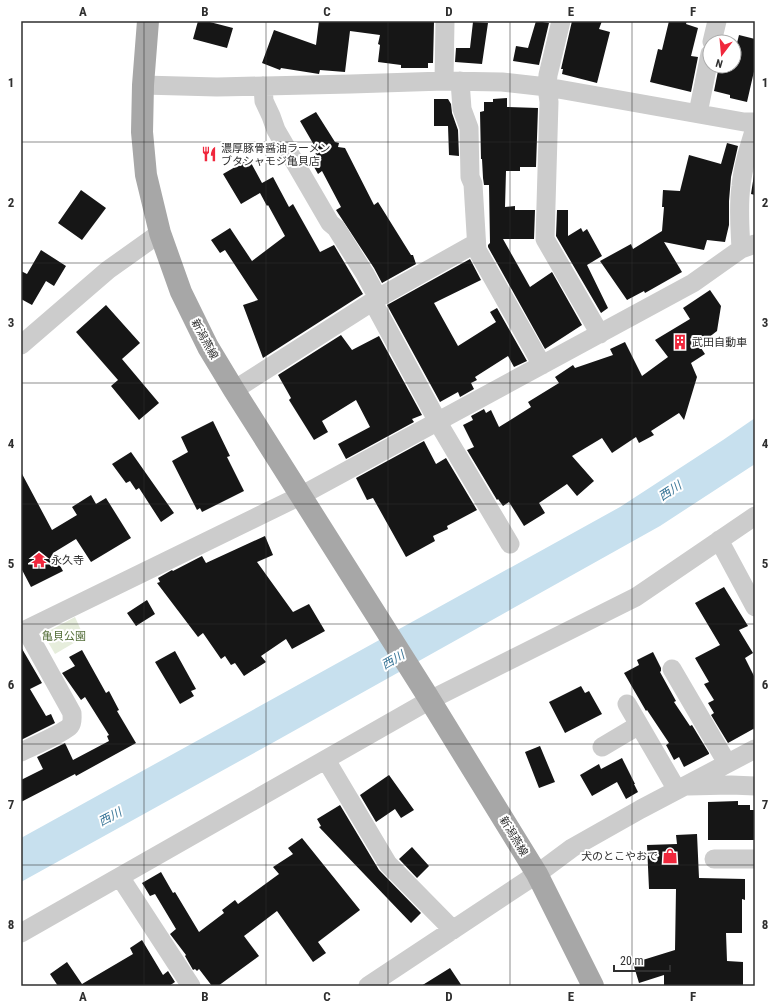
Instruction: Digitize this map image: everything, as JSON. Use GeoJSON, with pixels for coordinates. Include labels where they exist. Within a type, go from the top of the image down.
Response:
{"type":"FeatureCollection","features":[{"type":"Feature","properties":{"kind":"main road","name":"新潟燕線"},"geometry":{"type":"LineString","coordinates":[[148,21],[143,85],[142,132],[146,176],[160,233],[181,292],[208,348],[428,696],[537,874],[593,986]]}},
{"type":"Feature","properties":{"kind":"street"},"geometry":{"type":"LineString","coordinates":[[445,21],[452,81],[469,128],[470,177],[473,184],[477,250],[542,365]]}},
{"type":"Feature","properties":{"kind":"street"},"geometry":{"type":"LineString","coordinates":[[561,21],[547,87],[549,102],[545,240],[600,334]]}},
{"type":"Feature","properties":{"kind":"street"},"geometry":{"type":"LineString","coordinates":[[714,34],[716,21]]}},
{"type":"Feature","properties":{"kind":"street"},"geometry":{"type":"LineString","coordinates":[[698,113],[706,74]]}},
{"type":"Feature","properties":{"kind":"street"},"geometry":{"type":"LineString","coordinates":[[143,85],[263,86],[452,81],[502,82],[547,87],[744,122],[755,122]]}},
{"type":"Feature","properties":{"kind":"street"},"geometry":{"type":"LineString","coordinates":[[263,86],[264,102],[276,130],[330,223],[336,228],[365,274],[376,300],[438,421],[510,544]]}},
{"type":"Feature","properties":{"kind":"street"},"geometry":{"type":"LineString","coordinates":[[21,752],[63,731],[70,726],[73,720],[72,713],[24,631],[302,495],[693,283],[748,246],[739,207],[741,185],[755,128]]}},
{"type":"Feature","properties":{"kind":"street"},"geometry":{"type":"LineString","coordinates":[[21,345],[108,270],[160,233]]}},
{"type":"Feature","properties":{"kind":"street"},"geometry":{"type":"LineString","coordinates":[[234,390],[376,300],[476,243]]}},
{"type":"Feature","properties":{"kind":"street"},"geometry":{"type":"LineString","coordinates":[[21,933],[326,760],[428,696],[636,597],[755,516]]}},
{"type":"Feature","properties":{"kind":"street"},"geometry":{"type":"LineString","coordinates":[[719,540],[755,607]]}},
{"type":"Feature","properties":{"kind":"street"},"geometry":{"type":"LineString","coordinates":[[672,669],[728,763]]}},
{"type":"Feature","properties":{"kind":"street"},"geometry":{"type":"LineString","coordinates":[[627,704],[680,788]]}},
{"type":"Feature","properties":{"kind":"street"},"geometry":{"type":"LineString","coordinates":[[602,747],[639,725]]}},
{"type":"Feature","properties":{"kind":"street"},"geometry":{"type":"LineString","coordinates":[[368,986],[537,874],[572,848],[680,788],[755,749]]}},
{"type":"Feature","properties":{"kind":"street"},"geometry":{"type":"LineString","coordinates":[[326,760],[388,864],[453,930]]}},
{"type":"Feature","properties":{"kind":"street"},"geometry":{"type":"LineString","coordinates":[[680,788],[731,785],[755,786]]}},
{"type":"Feature","properties":{"kind":"street"},"geometry":{"type":"LineString","coordinates":[[714,859],[755,859]]}},
{"type":"Feature","properties":{"kind":"street"},"geometry":{"type":"LineString","coordinates":[[120,877],[191,986]]}},
{"type":"Feature","properties":{"kind":"green space","name":"亀貝公園"},"geometry":{"type":"Polygon","coordinates":[[[75,617],[84,637],[55,654],[45,637],[47,632],[75,617]]]}},
{"type":"Feature","properties":{"kind":"water","name":"西川"},"geometry":{"type":"Polygon","coordinates":[[[755,418],[755,464],[660,526],[21,882],[21,838],[620,507],[755,418]]]}},
{"type":"Feature","properties":{"kind":"building"},"geometry":{"type":"Polygon","coordinates":[[[198,21],[206,21],[233,28],[227,48],[193,39],[198,21]]]}},
{"type":"Feature","properties":{"kind":"building"},"geometry":{"type":"Polygon","coordinates":[[[319,21],[434,22],[433,63],[428,63],[428,68],[401,68],[401,65],[378,62],[380,45],[378,44],[380,35],[350,31],[345,72],[320,70],[319,74],[281,68],[280,70],[262,63],[274,30],[316,45],[319,21]]]}},
{"type":"Feature","properties":{"kind":"building"},"geometry":{"type":"Polygon","coordinates":[[[536,21],[549,23],[539,65],[513,61],[516,46],[528,48],[536,21]]]}},
{"type":"Feature","properties":{"kind":"building"},"geometry":{"type":"Polygon","coordinates":[[[572,21],[602,21],[599,29],[610,32],[597,83],[562,74],[563,69],[561,69],[572,21]]]}},
{"type":"Feature","properties":{"kind":"building"},"geometry":{"type":"Polygon","coordinates":[[[669,21],[687,21],[686,24],[698,28],[691,56],[698,57],[691,92],[650,82],[658,49],[662,50],[669,21]]]}},
{"type":"Feature","properties":{"kind":"building"},"geometry":{"type":"Polygon","coordinates":[[[473,22],[488,23],[482,64],[455,62],[456,48],[470,48],[473,22]]]}},
{"type":"Feature","properties":{"kind":"building"},"geometry":{"type":"Polygon","coordinates":[[[742,36],[755,39],[755,67],[747,102],[730,98],[730,95],[714,91],[717,74],[742,74],[742,36]]]}},
{"type":"Feature","properties":{"kind":"building"},"geometry":{"type":"Polygon","coordinates":[[[507,98],[507,107],[538,108],[536,167],[520,167],[520,171],[506,171],[505,207],[515,206],[515,210],[535,210],[534,239],[503,239],[530,287],[552,272],[582,325],[545,349],[488,247],[490,243],[489,185],[484,185],[483,178],[480,112],[484,111],[484,102],[493,102],[493,99],[507,98]]]}},
{"type":"Feature","properties":{"kind":"building"},"geometry":{"type":"Polygon","coordinates":[[[434,99],[448,99],[451,104],[452,113],[458,130],[459,156],[449,155],[448,126],[434,126],[434,99]]]}},
{"type":"Feature","properties":{"kind":"building"},"geometry":{"type":"Polygon","coordinates":[[[316,112],[335,142],[339,143],[338,147],[345,148],[374,205],[378,202],[411,255],[413,255],[416,264],[382,283],[374,268],[336,210],[341,207],[322,171],[318,174],[309,158],[318,152],[300,121],[316,112]]]}},
{"type":"Feature","properties":{"kind":"building"},"geometry":{"type":"Polygon","coordinates":[[[727,143],[738,146],[731,177],[729,225],[725,242],[707,240],[704,250],[664,242],[682,272],[645,293],[644,291],[627,300],[600,261],[631,244],[633,249],[662,231],[664,207],[662,207],[663,190],[680,191],[689,155],[721,164],[727,143]]]}},
{"type":"Feature","properties":{"kind":"building"},"geometry":{"type":"Polygon","coordinates":[[[249,159],[262,183],[273,177],[289,207],[293,204],[320,252],[334,245],[363,294],[263,358],[243,305],[258,300],[225,250],[220,253],[211,240],[230,228],[252,261],[285,236],[260,193],[241,204],[223,174],[249,159]]]}},
{"type":"Feature","properties":{"kind":"building"},"geometry":{"type":"Polygon","coordinates":[[[755,168],[755,195],[751,194],[755,168]]]}},
{"type":"Feature","properties":{"kind":"building"},"geometry":{"type":"Polygon","coordinates":[[[81,190],[106,208],[82,240],[58,223],[81,190]]]}},
{"type":"Feature","properties":{"kind":"building"},"geometry":{"type":"Polygon","coordinates":[[[557,210],[568,210],[568,236],[581,228],[583,232],[587,229],[602,256],[587,265],[608,308],[601,313],[556,236],[557,210]]]}},
{"type":"Feature","properties":{"kind":"building"},"geometry":{"type":"Polygon","coordinates":[[[41,250],[66,266],[54,286],[46,281],[32,305],[21,299],[21,271],[27,274],[41,250]]]}},
{"type":"Feature","properties":{"kind":"building"},"geometry":{"type":"Polygon","coordinates":[[[470,259],[481,280],[434,303],[458,346],[496,322],[490,312],[497,308],[527,361],[514,367],[508,356],[475,377],[477,380],[471,383],[474,389],[460,397],[458,392],[440,402],[387,305],[470,259]]]}},
{"type":"Feature","properties":{"kind":"building"},"geometry":{"type":"Polygon","coordinates":[[[710,290],[721,306],[717,331],[699,345],[705,354],[691,363],[697,377],[684,420],[679,413],[651,431],[654,435],[639,443],[636,437],[612,453],[602,438],[572,456],[594,481],[577,496],[567,484],[539,503],[545,513],[524,526],[509,502],[503,506],[498,499],[497,500],[467,450],[474,447],[463,425],[473,420],[471,416],[484,409],[486,413],[491,410],[499,427],[531,407],[528,402],[559,383],[555,377],[573,365],[575,368],[613,355],[610,349],[625,342],[642,376],[668,357],[655,340],[690,319],[683,308],[710,290]]]}},
{"type":"Feature","properties":{"kind":"building"},"geometry":{"type":"Polygon","coordinates":[[[106,305],[140,343],[122,359],[159,403],[139,420],[111,386],[118,380],[76,332],[106,305]]]}},
{"type":"Feature","properties":{"kind":"building"},"geometry":{"type":"Polygon","coordinates":[[[341,335],[352,350],[379,336],[422,415],[412,419],[414,422],[346,459],[338,444],[370,427],[356,400],[322,421],[328,432],[314,440],[289,400],[291,398],[278,375],[341,335]]]}},
{"type":"Feature","properties":{"kind":"building"},"geometry":{"type":"Polygon","coordinates":[[[213,421],[230,456],[227,457],[244,491],[202,512],[200,508],[197,510],[172,461],[188,452],[181,437],[213,421]]]}},
{"type":"Feature","properties":{"kind":"building"},"geometry":{"type":"Polygon","coordinates":[[[424,441],[436,464],[446,458],[477,510],[447,526],[448,529],[433,536],[435,541],[406,557],[373,498],[367,500],[356,478],[424,441]]]}},
{"type":"Feature","properties":{"kind":"building"},"geometry":{"type":"Polygon","coordinates":[[[131,452],[174,513],[161,522],[139,488],[136,490],[130,481],[126,483],[112,464],[131,452]]]}},
{"type":"Feature","properties":{"kind":"building"},"geometry":{"type":"Polygon","coordinates":[[[21,472],[52,530],[77,515],[72,507],[91,495],[96,504],[106,498],[131,538],[91,562],[76,539],[53,553],[63,571],[31,587],[21,568],[21,472]]]}},
{"type":"Feature","properties":{"kind":"building"},"geometry":{"type":"Polygon","coordinates":[[[265,536],[273,555],[257,562],[293,612],[309,604],[325,631],[292,649],[286,639],[261,656],[266,662],[244,676],[235,663],[231,665],[225,656],[221,659],[203,633],[198,637],[157,583],[160,582],[158,578],[202,556],[206,563],[265,536]]]}},
{"type":"Feature","properties":{"kind":"building"},"geometry":{"type":"Polygon","coordinates":[[[724,587],[748,626],[739,630],[753,653],[745,658],[755,678],[755,728],[728,743],[711,715],[714,713],[708,703],[714,700],[704,684],[709,682],[695,658],[720,645],[695,603],[724,587]]]}},
{"type":"Feature","properties":{"kind":"building"},"geometry":{"type":"Polygon","coordinates":[[[147,600],[155,614],[136,626],[127,613],[147,600]]]}},
{"type":"Feature","properties":{"kind":"building"},"geometry":{"type":"Polygon","coordinates":[[[21,647],[42,683],[30,689],[46,716],[51,714],[55,723],[21,740],[21,647]]]}},
{"type":"Feature","properties":{"kind":"building"},"geometry":{"type":"Polygon","coordinates":[[[82,650],[106,693],[109,691],[119,710],[117,711],[136,743],[76,776],[75,774],[21,802],[21,780],[43,769],[37,757],[65,743],[73,760],[109,741],[107,736],[109,735],[85,697],[81,700],[62,673],[75,666],[69,657],[82,650]]]}},
{"type":"Feature","properties":{"kind":"building"},"geometry":{"type":"Polygon","coordinates":[[[175,651],[196,689],[191,691],[194,696],[180,704],[155,662],[175,651]]]}},
{"type":"Feature","properties":{"kind":"building"},"geometry":{"type":"Polygon","coordinates":[[[653,652],[661,668],[660,672],[676,701],[674,702],[690,726],[692,725],[709,753],[684,767],[679,757],[674,760],[666,745],[669,743],[647,710],[646,711],[624,673],[639,665],[637,660],[653,652]]]}},
{"type":"Feature","properties":{"kind":"building"},"geometry":{"type":"Polygon","coordinates":[[[581,686],[585,693],[589,691],[602,714],[565,733],[549,702],[581,686]]]}},
{"type":"Feature","properties":{"kind":"building"},"geometry":{"type":"Polygon","coordinates":[[[540,746],[555,782],[539,788],[525,752],[540,746]]]}},
{"type":"Feature","properties":{"kind":"building"},"geometry":{"type":"Polygon","coordinates":[[[622,758],[638,792],[626,799],[617,782],[592,796],[580,775],[599,764],[601,769],[622,758]]]}},
{"type":"Feature","properties":{"kind":"building"},"geometry":{"type":"Polygon","coordinates":[[[389,775],[414,810],[401,818],[395,809],[376,822],[360,795],[389,775]]]}},
{"type":"Feature","properties":{"kind":"building"},"geometry":{"type":"Polygon","coordinates":[[[738,801],[738,805],[750,805],[750,810],[755,810],[755,840],[708,840],[708,802],[738,801]]]}},
{"type":"Feature","properties":{"kind":"building"},"geometry":{"type":"Polygon","coordinates":[[[340,805],[379,870],[421,913],[411,923],[319,827],[321,826],[317,819],[340,805]]]}},
{"type":"Feature","properties":{"kind":"building"},"geometry":{"type":"Polygon","coordinates":[[[697,834],[699,878],[745,879],[745,900],[742,899],[742,933],[726,933],[727,961],[743,962],[743,986],[664,986],[664,975],[639,983],[633,963],[675,950],[676,889],[649,889],[647,845],[677,844],[676,835],[697,834]]]}},
{"type":"Feature","properties":{"kind":"building"},"geometry":{"type":"Polygon","coordinates":[[[302,838],[360,910],[318,942],[326,953],[313,962],[277,911],[244,936],[259,956],[218,986],[212,986],[199,969],[197,971],[195,969],[193,970],[185,956],[186,955],[170,934],[176,929],[155,894],[150,896],[142,883],[161,872],[199,932],[224,913],[222,910],[235,900],[238,904],[279,874],[273,867],[293,854],[288,848],[302,838]]]}},
{"type":"Feature","properties":{"kind":"building"},"geometry":{"type":"Polygon","coordinates":[[[412,847],[429,866],[417,878],[399,859],[412,847]]]}},
{"type":"Feature","properties":{"kind":"building"},"geometry":{"type":"Polygon","coordinates":[[[142,940],[163,975],[168,971],[175,982],[169,986],[58,986],[50,974],[67,962],[82,984],[133,954],[130,948],[142,940]]]}},
{"type":"Feature","properties":{"kind":"building"},"geometry":{"type":"Polygon","coordinates":[[[450,968],[462,986],[421,986],[450,968]]]}},
{"type":"Feature","properties":{"kind":"place","name":"濃厚豚骨醤油ラーメン ブタシャモジ亀貝店"},"geometry":{"type":"Point","coordinates":[209,154]}},
{"type":"Feature","properties":{"kind":"place","name":"武田自動車"},"geometry":{"type":"Point","coordinates":[680,342]}},
{"type":"Feature","properties":{"kind":"place","name":"永久寺"},"geometry":{"type":"Point","coordinates":[39,560]}},
{"type":"Feature","properties":{"kind":"place","name":"犬のとこやおで"},"geometry":{"type":"Point","coordinates":[670,856]}}]}
